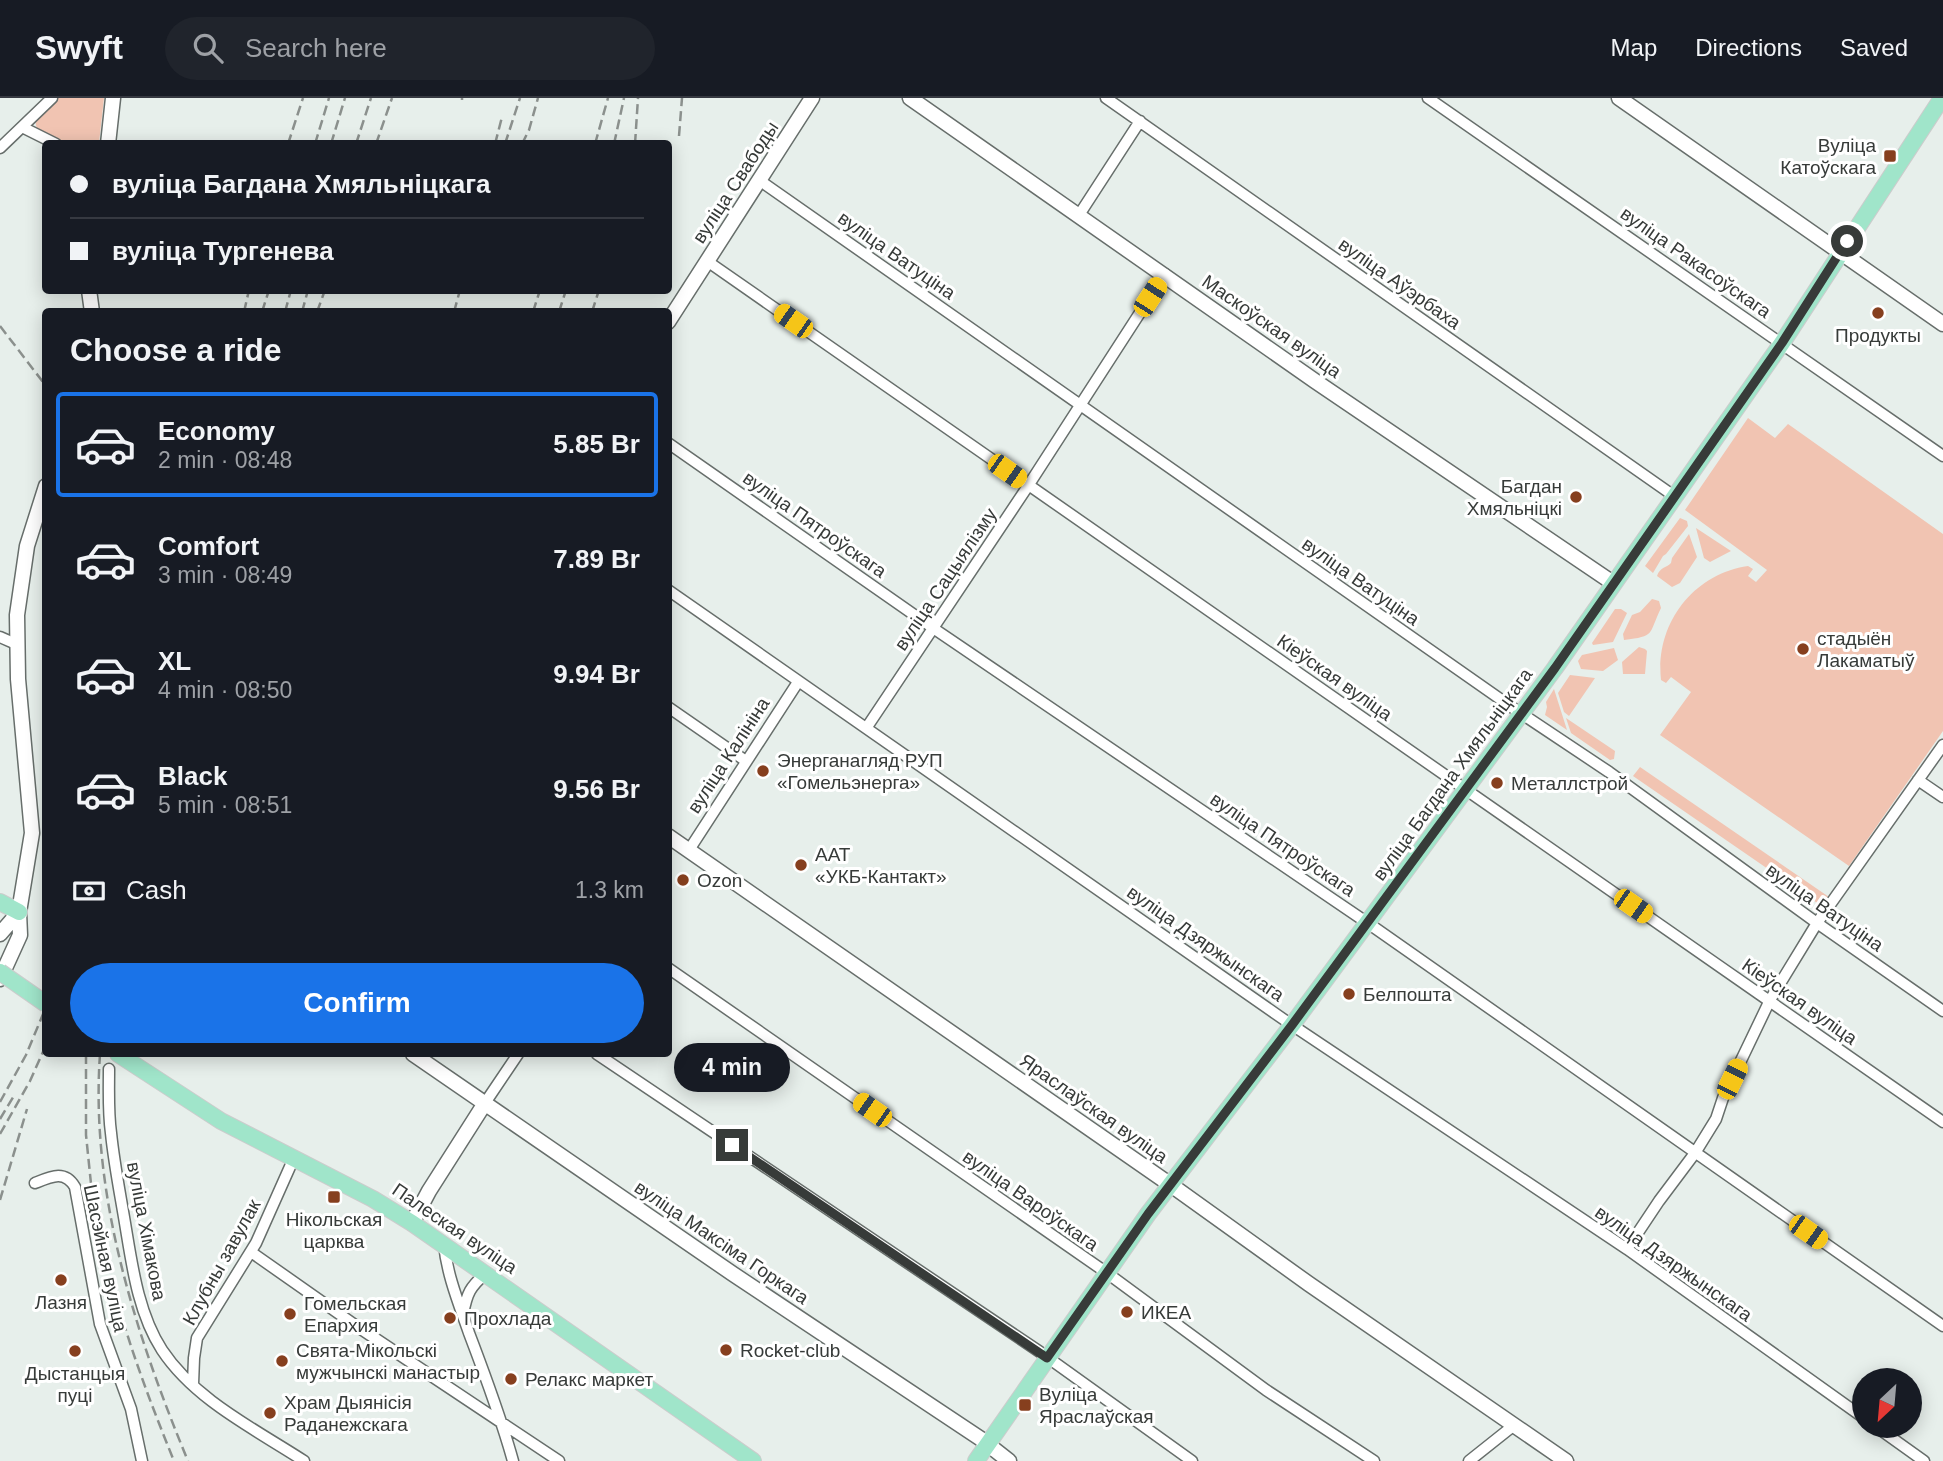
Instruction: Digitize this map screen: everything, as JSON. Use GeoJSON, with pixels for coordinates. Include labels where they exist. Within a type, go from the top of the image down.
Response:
{"type":"FeatureCollection","features":[{"type":"Feature","properties":{"kind":"main road","name":"вуліца Багдана Хмяльніцкага"},"geometry":{"type":"LineString","coordinates":[[976,1461],[1170,1185],[1522,714],[1782,343],[1942,98]]}},
{"type":"Feature","properties":{"kind":"main road"},"geometry":{"type":"LineString","coordinates":[[0,902],[19,912]]}},
{"type":"Feature","properties":{"kind":"main road"},"geometry":{"type":"LineString","coordinates":[[0,972],[42,1001]]}},
{"type":"Feature","properties":{"kind":"main road","name":"Палеская вуліца"},"geometry":{"type":"LineString","coordinates":[[123,1057],[221,1121],[373,1199],[412,1223],[753,1461]]}},
{"type":"Feature","properties":{"kind":"street"},"geometry":{"type":"LineString","coordinates":[[0,148],[52,98]]}},
{"type":"Feature","properties":{"kind":"street"},"geometry":{"type":"LineString","coordinates":[[108,140],[113,98]]}},
{"type":"Feature","properties":{"kind":"street","name":"вуліца Свабоды"},"geometry":{"type":"LineString","coordinates":[[672,316],[812,98]]}},
{"type":"Feature","properties":{"kind":"street","name":"Маскоўская вуліца"},"geometry":{"type":"LineString","coordinates":[[910,98],[1315,381],[1613,583]]}},
{"type":"Feature","properties":{"kind":"street","name":"вуліца Ракасоўскага"},"geometry":{"type":"LineString","coordinates":[[1428,98],[1943,456]]}},
{"type":"Feature","properties":{"kind":"street"},"geometry":{"type":"LineString","coordinates":[[1619,98],[1943,324]]}},
{"type":"Feature","properties":{"kind":"street","name":"вуліца Аўэрбаха"},"geometry":{"type":"LineString","coordinates":[[1108,99],[1674,496]]}},
{"type":"Feature","properties":{"kind":"street"},"geometry":{"type":"LineString","coordinates":[[1079,215],[1140,121]]}},
{"type":"Feature","properties":{"kind":"street"},"geometry":{"type":"LineString","coordinates":[[22,127],[48,140]]}},
{"type":"Feature","properties":{"kind":"street","name":"вуліца Ватуціна"},"geometry":{"type":"LineString","coordinates":[[759,180],[1522,714],[1609,772],[1816,923],[1943,1011]]}},
{"type":"Feature","properties":{"kind":"street","name":"Кіеўская вуліца"},"geometry":{"type":"LineString","coordinates":[[707,261],[1943,1122]]}},
{"type":"Feature","properties":{"kind":"street","name":"вуліца Сацыялізму"},"geometry":{"type":"LineString","coordinates":[[867,727],[1165,274]]}},
{"type":"Feature","properties":{"kind":"street","name":"вуліца Пятроўскага"},"geometry":{"type":"LineString","coordinates":[[672,446],[933,628],[1368,923],[1943,1326]]}},
{"type":"Feature","properties":{"kind":"street"},"geometry":{"type":"LineString","coordinates":[[0,979],[20,935],[19,912],[32,833],[16,644],[17,615],[27,546],[42,499]]}},
{"type":"Feature","properties":{"kind":"street","name":"вуліца Дзяржынскага"},"geometry":{"type":"LineString","coordinates":[[672,593],[1292,1025],[1627,1249],[1852,1409]]}},
{"type":"Feature","properties":{"kind":"street"},"geometry":{"type":"LineString","coordinates":[[0,637],[16,644]]}},
{"type":"Feature","properties":{"kind":"street","name":"вуліца Калініна"},"geometry":{"type":"LineString","coordinates":[[689,850],[798,682]]}},
{"type":"Feature","properties":{"kind":"street"},"geometry":{"type":"LineString","coordinates":[[672,710],[746,761]]}},
{"type":"Feature","properties":{"kind":"street"},"geometry":{"type":"LineString","coordinates":[[1627,1249],[1716,1119],[1723,1098],[1770,1000],[1816,923],[1943,745]]}},
{"type":"Feature","properties":{"kind":"street"},"geometry":{"type":"LineString","coordinates":[[1918,780],[1943,797]]}},
{"type":"Feature","properties":{"kind":"street","name":"Яраслаўская вуліца"},"geometry":{"type":"LineString","coordinates":[[672,839],[1566,1461]]}},
{"type":"Feature","properties":{"kind":"street"},"geometry":{"type":"LineString","coordinates":[[0,934],[19,912]]}},
{"type":"Feature","properties":{"kind":"street","name":"вуліца Вароўскага"},"geometry":{"type":"LineString","coordinates":[[672,971],[1107,1273],[1266,1390],[1374,1461]]}},
{"type":"Feature","properties":{"kind":"street","name":"вуліца Максіма Горкага"},"geometry":{"type":"LineString","coordinates":[[417,1057],[1010,1461]]}},
{"type":"Feature","properties":{"kind":"street"},"geometry":{"type":"LineString","coordinates":[[412,1223],[429,1191],[516,1057]]}},
{"type":"Feature","properties":{"kind":"street"},"geometry":{"type":"LineString","coordinates":[[601,1057],[1047,1358],[1192,1461]]}},
{"type":"Feature","properties":{"kind":"street","name":"вуліца Хімакова"},"geometry":{"type":"LineString","coordinates":[[109,1069],[110,1131],[132,1264],[140,1300],[162,1350],[193,1384],[215,1403],[304,1461]]}},
{"type":"Feature","properties":{"kind":"street","name":"Клубны завулак"},"geometry":{"type":"LineString","coordinates":[[193,1384],[197,1338],[251,1252],[293,1160]]}},
{"type":"Feature","properties":{"kind":"street","name":"Шасэйная вуліца"},"geometry":{"type":"LineString","coordinates":[[35,1182],[61,1175],[70,1178],[75,1187],[100,1324],[131,1409],[142,1461]]}},
{"type":"Feature","properties":{"kind":"street"},"geometry":{"type":"LineString","coordinates":[[444,1244],[446,1263],[456,1298],[513,1461]]}},
{"type":"Feature","properties":{"kind":"street"},"geometry":{"type":"LineString","coordinates":[[251,1252],[559,1461]]}},
{"type":"Feature","properties":{"kind":"street"},"geometry":{"type":"LineString","coordinates":[[463,1314],[466,1298],[473,1284],[486,1273]]}},
{"type":"Feature","properties":{"kind":"street","name":"Палеская вуліца"},"geometry":{"type":"LineString","coordinates":[[451,1276],[461,1284],[473,1284]]}},
{"type":"Feature","properties":{"kind":"street"},"geometry":{"type":"LineString","coordinates":[[1469,1461],[1513,1426]]}},
{"type":"Feature","properties":{"kind":"street"},"geometry":{"type":"LineString","coordinates":[[1892,1438],[1924,1461]]}},
{"type":"Feature","properties":{"kind":"shaded area"},"geometry":{"type":"Polygon","coordinates":[[[57,98],[104,98],[99,140],[59,140],[37,130],[35,120],[57,98]]]}},
{"type":"Feature","properties":{"kind":"shaded area","name":"стадыён Лакаматыў"},"geometry":{"type":"Polygon","coordinates":[[[1748,418],[1775,438],[1788,424],[1943,534],[1943,731],[1849,866],[1660,735],[1691,692],[1671,677],[1666,683],[1661,680],[1664,640],[1671,621],[1695,591],[1710,579],[1748,566],[1753,569],[1748,576],[1756,582],[1767,570],[1685,510],[1748,418]]]}},
{"type":"Feature","properties":{"kind":"shaded area"},"geometry":{"type":"Polygon","coordinates":[[[1680,518],[1687,521],[1688,526],[1663,556],[1653,573],[1645,566],[1680,518]]]}},
{"type":"Feature","properties":{"kind":"shaded area"},"geometry":{"type":"Polygon","coordinates":[[[1696,528],[1731,551],[1710,562],[1704,558],[1696,528]]]}},
{"type":"Feature","properties":{"kind":"shaded area"},"geometry":{"type":"Polygon","coordinates":[[[1689,534],[1697,557],[1680,583],[1672,587],[1657,576],[1661,569],[1671,563],[1689,534]]]}},
{"type":"Feature","properties":{"kind":"shaded area"},"geometry":{"type":"Polygon","coordinates":[[[1652,599],[1659,601],[1661,608],[1650,633],[1624,640],[1623,634],[1632,615],[1640,612],[1652,599]]]}},
{"type":"Feature","properties":{"kind":"shaded area"},"geometry":{"type":"Polygon","coordinates":[[[1615,609],[1627,613],[1613,642],[1593,645],[1592,643],[1615,609]]]}},
{"type":"Feature","properties":{"kind":"shaded area"},"geometry":{"type":"Polygon","coordinates":[[[1639,647],[1647,651],[1645,674],[1623,674],[1622,662],[1639,647]]]}},
{"type":"Feature","properties":{"kind":"shaded area"},"geometry":{"type":"Polygon","coordinates":[[[1614,648],[1618,660],[1603,671],[1581,669],[1578,661],[1582,655],[1614,648]]]}},
{"type":"Feature","properties":{"kind":"shaded area"},"geometry":{"type":"Polygon","coordinates":[[[1570,675],[1595,678],[1569,716],[1564,712],[1558,693],[1570,675]]]}},
{"type":"Feature","properties":{"kind":"shaded area"},"geometry":{"type":"Polygon","coordinates":[[[1554,689],[1567,730],[1545,715],[1546,702],[1554,689]]]}},
{"type":"Feature","properties":{"kind":"shaded area"},"geometry":{"type":"Polygon","coordinates":[[[1566,718],[1615,751],[1614,759],[1610,760],[1571,733],[1566,718]]]}},
{"type":"Feature","properties":{"kind":"shaded area"},"geometry":{"type":"Polygon","coordinates":[[[1640,767],[1829,897],[1823,907],[1633,776],[1640,767]]]}},
{"type":"Feature","properties":{"kind":"railway"},"geometry":{"type":"LineString","coordinates":[[289,140],[303,98]]}},
{"type":"Feature","properties":{"kind":"railway"},"geometry":{"type":"LineString","coordinates":[[316,140],[329,98]]}},
{"type":"Feature","properties":{"kind":"railway"},"geometry":{"type":"LineString","coordinates":[[332,140],[345,98]]}},
{"type":"Feature","properties":{"kind":"railway"},"geometry":{"type":"LineString","coordinates":[[357,140],[371,98]]}},
{"type":"Feature","properties":{"kind":"railway"},"geometry":{"type":"LineString","coordinates":[[377,140],[392,98]]}},
{"type":"Feature","properties":{"kind":"railway"},"geometry":{"type":"LineString","coordinates":[[506,140],[520,98]]}},
{"type":"Feature","properties":{"kind":"railway"},"geometry":{"type":"LineString","coordinates":[[524,140],[538,98]]}},
{"type":"Feature","properties":{"kind":"railway"},"geometry":{"type":"LineString","coordinates":[[596,140],[608,98]]}},
{"type":"Feature","properties":{"kind":"railway"},"geometry":{"type":"LineString","coordinates":[[615,140],[624,98]]}},
{"type":"Feature","properties":{"kind":"railway"},"geometry":{"type":"LineString","coordinates":[[635,140],[638,98]]}},
{"type":"Feature","properties":{"kind":"railway"},"geometry":{"type":"LineString","coordinates":[[679,136],[682,98]]}},
{"type":"Feature","properties":{"kind":"railway"},"geometry":{"type":"LineString","coordinates":[[496,140],[502,117]]}},
{"type":"Feature","properties":{"kind":"railway"},"geometry":{"type":"LineString","coordinates":[[245,308],[248,294]]}},
{"type":"Feature","properties":{"kind":"railway"},"geometry":{"type":"LineString","coordinates":[[263,308],[268,294]]}},
{"type":"Feature","properties":{"kind":"railway"},"geometry":{"type":"LineString","coordinates":[[286,308],[290,294]]}},
{"type":"Feature","properties":{"kind":"railway"},"geometry":{"type":"LineString","coordinates":[[303,308],[307,294]]}},
{"type":"Feature","properties":{"kind":"railway"},"geometry":{"type":"LineString","coordinates":[[318,308],[324,294]]}},
{"type":"Feature","properties":{"kind":"railway"},"geometry":{"type":"LineString","coordinates":[[455,308],[459,294]]}},
{"type":"Feature","properties":{"kind":"railway"},"geometry":{"type":"LineString","coordinates":[[534,308],[539,294]]}},
{"type":"Feature","properties":{"kind":"railway"},"geometry":{"type":"LineString","coordinates":[[560,308],[565,294]]}},
{"type":"Feature","properties":{"kind":"railway"},"geometry":{"type":"LineString","coordinates":[[593,308],[598,294]]}},
{"type":"Feature","properties":{"kind":"railway"},"geometry":{"type":"LineString","coordinates":[[0,326],[42,381]]}},
{"type":"Feature","properties":{"kind":"railway"},"geometry":{"type":"LineString","coordinates":[[0,1102],[26,1055],[42,1017]]}},
{"type":"Feature","properties":{"kind":"railway"},"geometry":{"type":"LineString","coordinates":[[0,1134],[42,1054]]}},
{"type":"Feature","properties":{"kind":"railway"},"geometry":{"type":"LineString","coordinates":[[86,1057],[86,1135],[94,1213]]}},
{"type":"Feature","properties":{"kind":"railway"},"geometry":{"type":"LineString","coordinates":[[100,1057],[102,1158],[120,1262],[150,1363],[188,1461]]}},
{"type":"Feature","properties":{"kind":"railway"},"geometry":{"type":"LineString","coordinates":[[0,1119],[15,1094]]}},
{"type":"Feature","properties":{"kind":"railway"},"geometry":{"type":"LineString","coordinates":[[0,1200],[27,1109]]}},
{"type":"Feature","properties":{"kind":"railway"},"geometry":{"type":"LineString","coordinates":[[98,1204],[110,1270],[127,1335],[174,1461]]}},
{"type":"Feature","properties":{"kind":"place","name":"Вуліца Катоўскага"},"geometry":{"type":"Point","coordinates":[1890,156]}},
{"type":"Feature","properties":{"kind":"place","name":"Продукты"},"geometry":{"type":"Point","coordinates":[1878,313]}},
{"type":"Feature","properties":{"kind":"place","name":"Багдан Хмяльніцкі"},"geometry":{"type":"Point","coordinates":[1576,497]}},
{"type":"Feature","properties":{"kind":"place","name":"стадыён Лакаматыў"},"geometry":{"type":"Point","coordinates":[1803,649]}},
{"type":"Feature","properties":{"kind":"place","name":"Энерганагляд РУП «Гомельэнерга»"},"geometry":{"type":"Point","coordinates":[763,771]}},
{"type":"Feature","properties":{"kind":"place","name":"Металлстрой"},"geometry":{"type":"Point","coordinates":[1497,783]}},
{"type":"Feature","properties":{"kind":"place","name":"ААТ «УКБ-Кантакт»"},"geometry":{"type":"Point","coordinates":[801,865]}},
{"type":"Feature","properties":{"kind":"place","name":"Ozon"},"geometry":{"type":"Point","coordinates":[683,880]}},
{"type":"Feature","properties":{"kind":"place","name":"Белпошта"},"geometry":{"type":"Point","coordinates":[1349,994]}},
{"type":"Feature","properties":{"kind":"place","name":"Нікольская царква"},"geometry":{"type":"Point","coordinates":[334,1197]}},
{"type":"Feature","properties":{"kind":"place","name":"Лазня"},"geometry":{"type":"Point","coordinates":[61,1280]}},
{"type":"Feature","properties":{"kind":"place","name":"ИКЕА"},"geometry":{"type":"Point","coordinates":[1127,1312]}},
{"type":"Feature","properties":{"kind":"place","name":"Гомельская Епархия"},"geometry":{"type":"Point","coordinates":[290,1314]}},
{"type":"Feature","properties":{"kind":"place","name":"Прохлада"},"geometry":{"type":"Point","coordinates":[450,1318]}},
{"type":"Feature","properties":{"kind":"place","name":"Rocket-club"},"geometry":{"type":"Point","coordinates":[726,1350]}},
{"type":"Feature","properties":{"kind":"place","name":"Дыстанцыя пуці"},"geometry":{"type":"Point","coordinates":[75,1351]}},
{"type":"Feature","properties":{"kind":"place","name":"Свята-Мікольскі мужчынскі манастыр"},"geometry":{"type":"Point","coordinates":[282,1361]}},
{"type":"Feature","properties":{"kind":"place","name":"Релакс маркет"},"geometry":{"type":"Point","coordinates":[511,1379]}},
{"type":"Feature","properties":{"kind":"place","name":"Вуліца Яраслаўская"},"geometry":{"type":"Point","coordinates":[1025,1405]}},
{"type":"Feature","properties":{"kind":"place","name":"Храм Дыянісія Раданежскага"},"geometry":{"type":"Point","coordinates":[270,1413]}},
{"type":"Feature","properties":{"kind":"route"},"geometry":{"type":"LineString","coordinates":[[732,1145],[1047,1358],[1148,1214],[1292,1025],[1555,668],[1782,343],[1847,241]]}}]}
